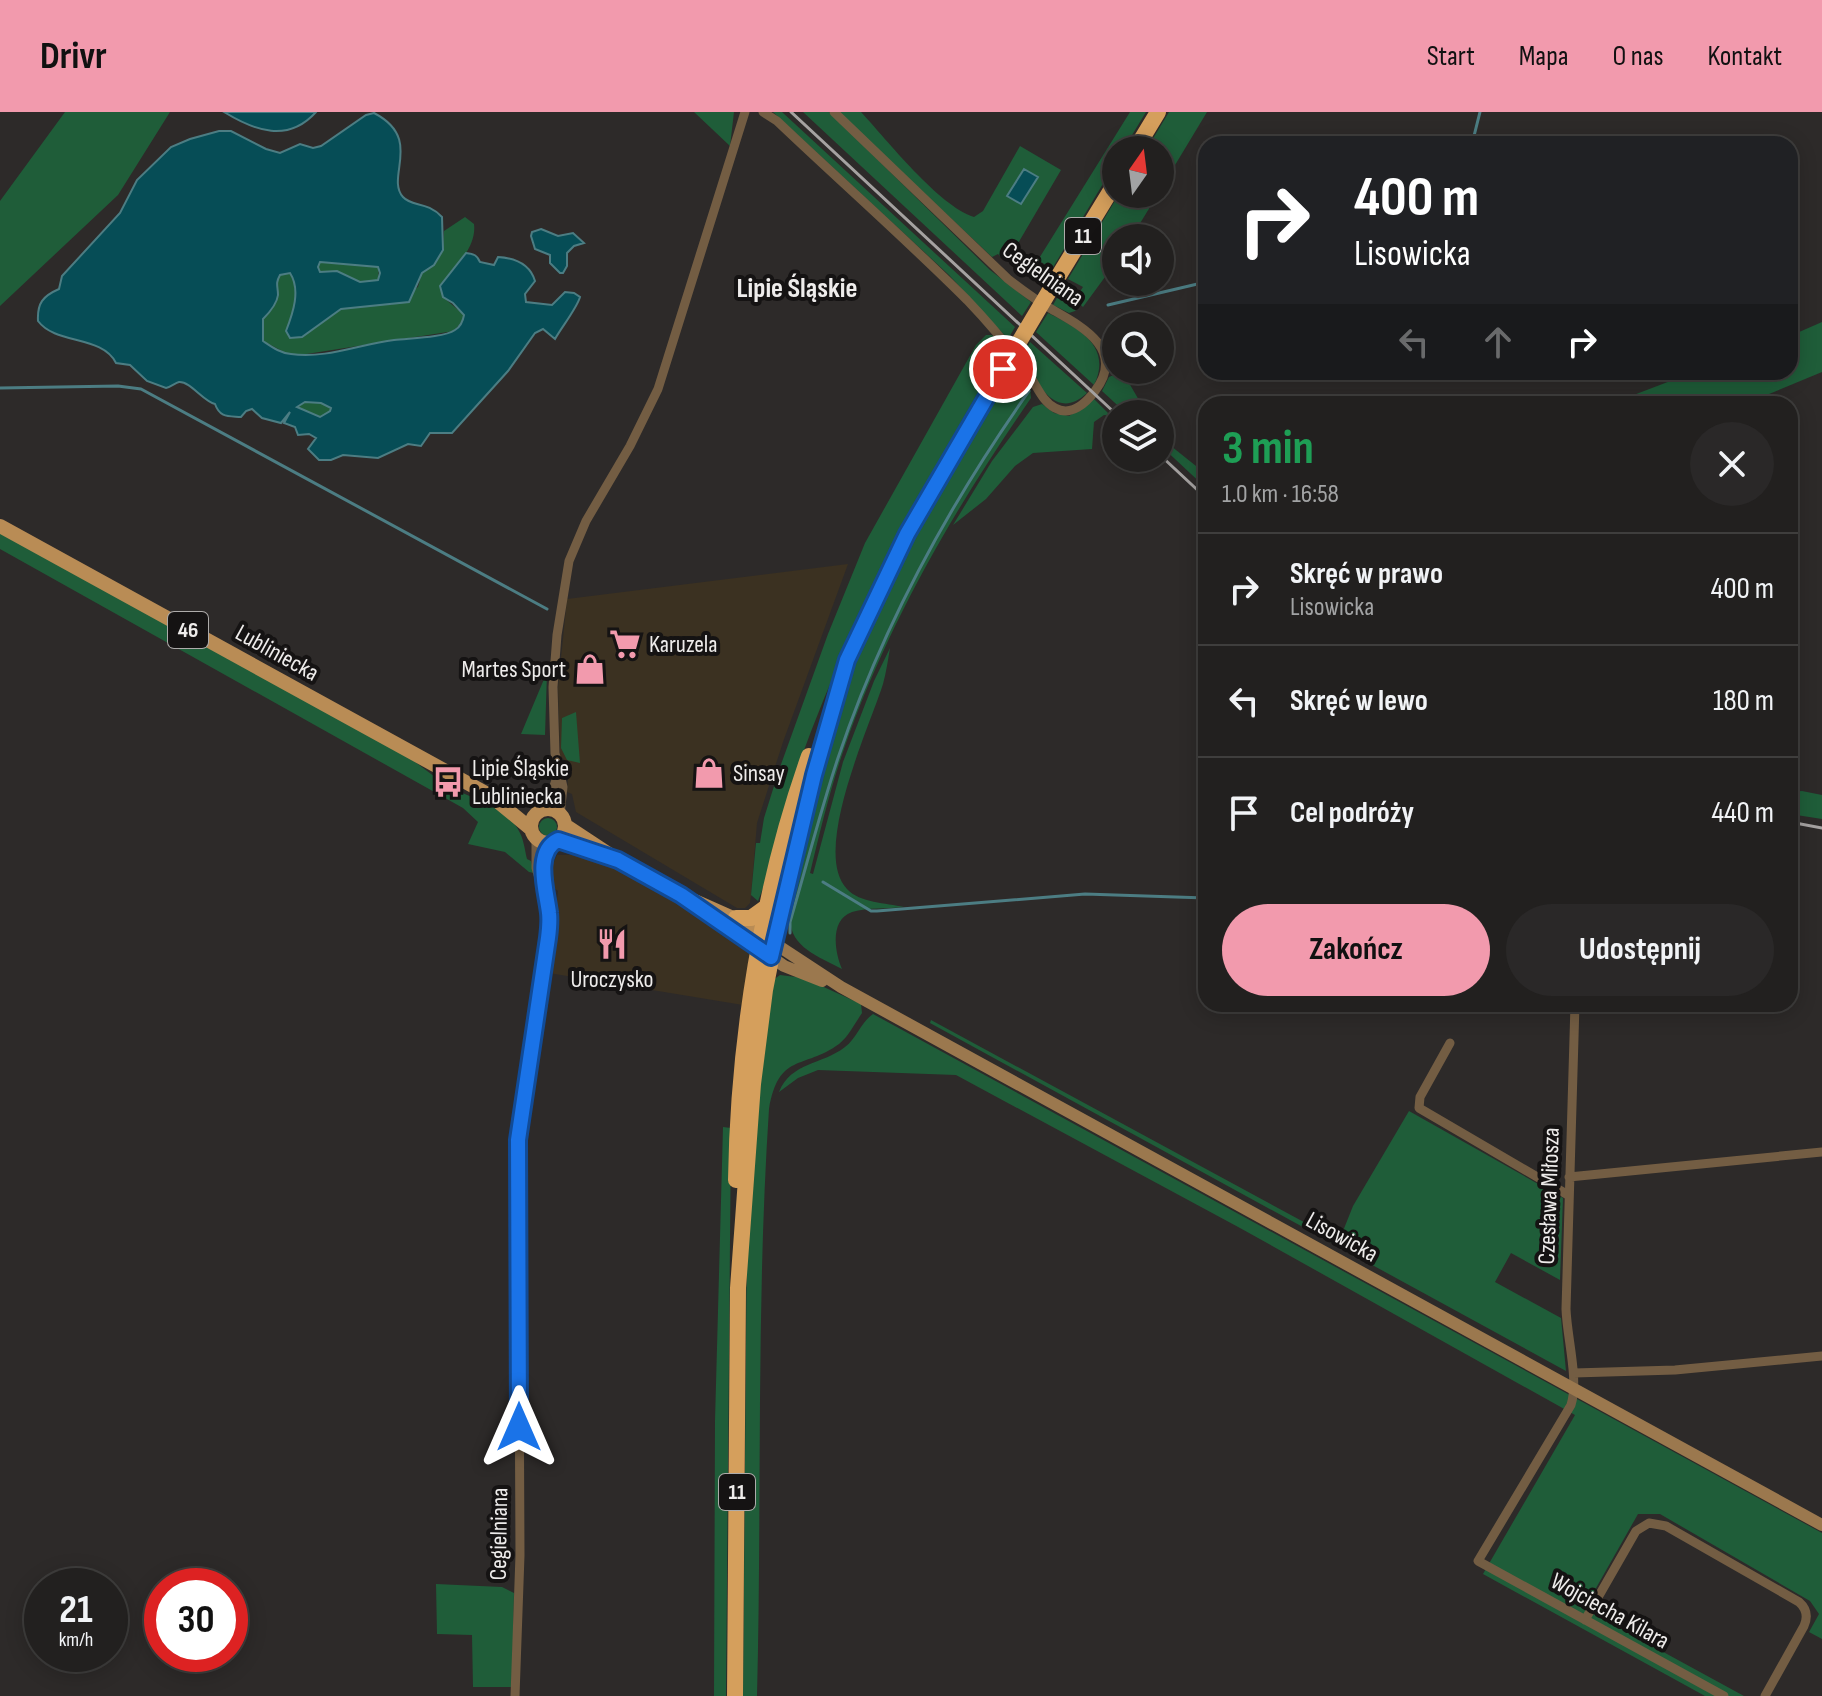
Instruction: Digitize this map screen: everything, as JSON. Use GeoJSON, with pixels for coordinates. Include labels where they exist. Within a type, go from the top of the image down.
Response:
{"type":"FeatureCollection","features":[{"type":"Feature","properties":{"kind":"highway"},"geometry":{"type":"LineString","coordinates":[[1143,136],[1158,112]]}},
{"type":"Feature","properties":{"kind":"highway","name":"11"},"geometry":{"type":"LineString","coordinates":[[735,1696],[738,1288],[769,905],[795,797],[824,714],[907,534],[1102,205]]}},
{"type":"Feature","properties":{"kind":"highway","name":"11"},"geometry":{"type":"LineString","coordinates":[[767,945],[847,660]]}},
{"type":"Feature","properties":{"kind":"highway"},"geometry":{"type":"LineString","coordinates":[[736,918],[751,918],[769,905]]}},
{"type":"Feature","properties":{"kind":"main road","name":"Lubliniecka"},"geometry":{"type":"LineString","coordinates":[[0,526],[491,796],[534,834]]}},
{"type":"Feature","properties":{"kind":"main road","name":"Lubliniecka"},"geometry":{"type":"LineString","coordinates":[[491,796],[543,810]]}},
{"type":"Feature","properties":{"kind":"main road","name":"46"},"geometry":{"type":"LineString","coordinates":[[543,810],[563,820]]}},
{"type":"Feature","properties":{"kind":"main road"},"geometry":{"type":"LineString","coordinates":[[534,834],[533,819],[543,810]]}},
{"type":"Feature","properties":{"kind":"main road","name":"Lisowicka"},"geometry":{"type":"LineString","coordinates":[[563,820],[618,860],[681,895],[736,918],[788,968],[841,987],[1822,1525]]}},
{"type":"Feature","properties":{"kind":"main road"},"geometry":{"type":"LineString","coordinates":[[555,842],[563,834],[563,820]]}},
{"type":"Feature","properties":{"kind":"main road","name":"46"},"geometry":{"type":"LineString","coordinates":[[534,834],[555,842]]}},
{"type":"Feature","properties":{"kind":"main road","name":"Lisowicka"},"geometry":{"type":"LineString","coordinates":[[555,842],[618,860]]}},
{"type":"Feature","properties":{"kind":"main road","name":"Lisowicka"},"geometry":{"type":"LineString","coordinates":[[681,895],[718,923],[767,945]]}},
{"type":"Feature","properties":{"kind":"street"},"geometry":{"type":"LineString","coordinates":[[563,820],[563,787],[555,747],[554,670],[569,561],[586,521],[630,446],[658,389],[745,112]]}},
{"type":"Feature","properties":{"kind":"street","name":"Cegielniana"},"geometry":{"type":"LineString","coordinates":[[763,112],[777,121],[968,301],[1048,403],[1061,411],[1082,405],[1098,387],[1106,369],[1104,357],[1093,335],[1008,279],[834,112]]}},
{"type":"Feature","properties":{"kind":"street"},"geometry":{"type":"LineString","coordinates":[[543,810],[558,770]]}},
{"type":"Feature","properties":{"kind":"street","name":"Cegielniana"},"geometry":{"type":"LineString","coordinates":[[515,1696],[520,1555],[518,1140],[548,938],[549,912],[538,877],[534,834]]}},
{"type":"Feature","properties":{"kind":"street","name":"Cegielniana"},"geometry":{"type":"LineString","coordinates":[[545,894],[544,867],[555,842]]}},
{"type":"Feature","properties":{"kind":"street","name":"Czesława Miłosza"},"geometry":{"type":"LineString","coordinates":[[1574,1389],[1566,1320],[1575,1012]]}},
{"type":"Feature","properties":{"kind":"street"},"geometry":{"type":"LineString","coordinates":[[1450,1043],[1420,1097],[1419,1108],[1568,1195]]}},
{"type":"Feature","properties":{"kind":"street"},"geometry":{"type":"LineString","coordinates":[[1569,1177],[1822,1152]]}},
{"type":"Feature","properties":{"kind":"street"},"geometry":{"type":"LineString","coordinates":[[1574,1373],[1675,1370],[1822,1356]]}},
{"type":"Feature","properties":{"kind":"street","name":"Wojciecha Kilara"},"geometry":{"type":"LineString","coordinates":[[1574,1389],[1571,1405],[1478,1561],[1724,1696]]}},
{"type":"Feature","properties":{"kind":"street"},"geometry":{"type":"LineString","coordinates":[[1585,1620],[1636,1531],[1649,1523],[1666,1526],[1805,1608],[1807,1617],[1804,1626],[1765,1696]]}},
{"type":"Feature","properties":{"kind":"shaded area"},"geometry":{"type":"Polygon","coordinates":[[[848,564],[757,823],[750,903],[745,908],[737,908],[576,812],[572,794],[567,792],[569,764],[560,756],[558,688],[567,599],[848,564]]]}},
{"type":"Feature","properties":{"kind":"shaded area"},"geometry":{"type":"Polygon","coordinates":[[[577,851],[604,862],[711,923],[742,945],[750,954],[743,1005],[549,973],[558,891],[553,887],[550,870],[557,855],[576,855],[577,851]]]}},
{"type":"Feature","properties":{"kind":"green space"},"geometry":{"type":"Polygon","coordinates":[[[65,112],[170,112],[118,195],[0,306],[0,201],[65,112]]]}},
{"type":"Feature","properties":{"kind":"green space"},"geometry":{"type":"Polygon","coordinates":[[[694,112],[734,112],[730,146],[694,112]]]}},
{"type":"Feature","properties":{"kind":"green space"},"geometry":{"type":"Polygon","coordinates":[[[773,112],[782,112],[1015,327],[1008,339],[949,275],[773,112]]]}},
{"type":"Feature","properties":{"kind":"green space"},"geometry":{"type":"Polygon","coordinates":[[[803,112],[829,112],[990,270],[1031,302],[1022,316],[803,112]]]}},
{"type":"Feature","properties":{"kind":"green space"},"geometry":{"type":"Polygon","coordinates":[[[838,112],[861,112],[945,200],[974,217],[983,211],[1020,146],[1061,170],[1017,245],[1010,241],[1001,257],[998,254],[992,257],[838,112]]]}},
{"type":"Feature","properties":{"kind":"green space"},"geometry":{"type":"Polygon","coordinates":[[[1130,112],[1146,112],[1131,136],[1115,136],[1130,112]]]}},
{"type":"Feature","properties":{"kind":"green space"},"geometry":{"type":"Polygon","coordinates":[[[1169,112],[1207,112],[1174,167],[1174,136],[1154,136],[1169,112]]]}},
{"type":"Feature","properties":{"kind":"green space"},"geometry":{"type":"Polygon","coordinates":[[[1102,157],[1102,185],[1052,269],[1038,260],[1102,157]]]}},
{"type":"Feature","properties":{"kind":"green space"},"geometry":{"type":"Polygon","coordinates":[[[1111,208],[1149,208],[1140,224],[1102,224],[1102,281],[1083,307],[1080,304],[1069,313],[1053,305],[1057,298],[1067,301],[1077,296],[1083,287],[1068,279],[1111,208]]]}},
{"type":"Feature","properties":{"kind":"green space"},"geometry":{"type":"Polygon","coordinates":[[[465,217],[474,224],[472,241],[440,286],[443,297],[464,315],[454,331],[300,355],[288,354],[263,341],[263,319],[270,308],[280,275],[291,272],[296,294],[286,331],[302,337],[341,309],[391,305],[418,287],[422,273],[434,265],[443,250],[444,231],[465,217]]]}},
{"type":"Feature","properties":{"kind":"green space"},"geometry":{"type":"Polygon","coordinates":[[[320,262],[379,267],[378,280],[360,282],[337,271],[320,272],[320,262]]]}},
{"type":"Feature","properties":{"kind":"green space"},"geometry":{"type":"Polygon","coordinates":[[[1048,313],[1081,332],[1096,349],[1099,371],[1094,385],[1036,332],[1048,313]]]}},
{"type":"Feature","properties":{"kind":"green space"},"geometry":{"type":"Polygon","coordinates":[[[1822,322],[1822,372],[1764,396],[1631,396],[1673,380],[1798,380],[1798,332],[1822,322]]]}},
{"type":"Feature","properties":{"kind":"green space"},"geometry":{"type":"Polygon","coordinates":[[[986,335],[992,335],[1004,349],[997,361],[981,358],[970,366],[987,377],[907,521],[836,670],[796,772],[758,901],[751,895],[756,843],[760,843],[764,818],[779,770],[828,634],[865,543],[976,345],[986,335]]]}},
{"type":"Feature","properties":{"kind":"green space"},"geometry":{"type":"Polygon","coordinates":[[[1030,342],[1087,393],[1076,401],[1065,403],[1048,395],[1021,358],[1030,342]]]}},
{"type":"Feature","properties":{"kind":"green space"},"geometry":{"type":"Polygon","coordinates":[[[1016,366],[1030,387],[1031,398],[976,481],[902,611],[862,702],[834,779],[810,873],[813,874],[843,762],[890,648],[883,684],[847,788],[836,847],[838,871],[852,894],[866,900],[904,907],[865,909],[845,916],[837,929],[836,938],[842,969],[813,954],[798,941],[790,923],[791,912],[783,910],[844,692],[867,634],[913,539],[977,426],[1003,386],[1020,395],[1022,382],[1013,372],[1016,366]]]}},
{"type":"Feature","properties":{"kind":"green space"},"geometry":{"type":"Polygon","coordinates":[[[1106,384],[1130,384],[1139,400],[1112,400],[1102,391],[1106,384]]]}},
{"type":"Feature","properties":{"kind":"green space"},"geometry":{"type":"Polygon","coordinates":[[[1094,399],[1102,407],[1102,416],[1094,422],[1092,449],[1033,453],[1015,466],[986,499],[953,525],[992,461],[1033,407],[1042,404],[1054,413],[1069,416],[1094,399]]]}},
{"type":"Feature","properties":{"kind":"green space"},"geometry":{"type":"Polygon","coordinates":[[[305,402],[321,403],[331,408],[320,417],[297,407],[305,402]]]}},
{"type":"Feature","properties":{"kind":"green space"},"geometry":{"type":"Polygon","coordinates":[[[1174,448],[1198,468],[1198,481],[1174,458],[1174,448]]]}},
{"type":"Feature","properties":{"kind":"green space"},"geometry":{"type":"Polygon","coordinates":[[[0,533],[406,755],[447,789],[449,787],[499,810],[520,833],[534,873],[505,852],[468,844],[478,822],[463,808],[0,549],[0,533]]]}},
{"type":"Feature","properties":{"kind":"green space"},"geometry":{"type":"Polygon","coordinates":[[[547,672],[545,735],[521,734],[547,672]]]}},
{"type":"Feature","properties":{"kind":"green space"},"geometry":{"type":"Polygon","coordinates":[[[576,712],[580,763],[567,760],[561,748],[562,718],[576,712]]]}},
{"type":"Feature","properties":{"kind":"green space"},"geometry":{"type":"Polygon","coordinates":[[[1798,791],[1822,795],[1822,819],[1798,815],[1798,791]]]}},
{"type":"Feature","properties":{"kind":"green space"},"geometry":{"type":"Polygon","coordinates":[[[548,818],[557,827],[548,836],[539,827],[548,818]]]}},
{"type":"Feature","properties":{"kind":"green space"},"geometry":{"type":"Polygon","coordinates":[[[780,975],[804,978],[861,1004],[862,1013],[839,1044],[786,1070],[773,1091],[769,1109],[761,1329],[757,1696],[743,1696],[747,1229],[763,1051],[773,980],[780,975]]]}},
{"type":"Feature","properties":{"kind":"green space"},"geometry":{"type":"Polygon","coordinates":[[[873,1014],[1822,1533],[1822,1639],[1809,1632],[1819,1614],[1810,1601],[1660,1514],[1638,1514],[1587,1604],[1579,1606],[1744,1696],[1705,1696],[1483,1574],[1575,1415],[1240,1228],[956,1075],[818,1070],[798,1078],[779,1092],[784,1082],[799,1069],[845,1047],[873,1014]]]}},
{"type":"Feature","properties":{"kind":"green space"},"geometry":{"type":"Polygon","coordinates":[[[931,1020],[1339,1241],[1353,1206],[1409,1111],[1563,1198],[1560,1280],[1511,1253],[1495,1282],[1561,1318],[1566,1371],[930,1023],[931,1020]]]}},
{"type":"Feature","properties":{"kind":"green space"},"geometry":{"type":"Polygon","coordinates":[[[723,1127],[731,1128],[726,1696],[714,1696],[715,1421],[723,1127]]]}},
{"type":"Feature","properties":{"kind":"green space"},"geometry":{"type":"Polygon","coordinates":[[[436,1584],[502,1587],[514,1593],[512,1687],[473,1687],[472,1635],[437,1634],[436,1584]]]}},
{"type":"Feature","properties":{"kind":"water"},"geometry":{"type":"Polygon","coordinates":[[[224,112],[316,112],[294,128],[271,131],[259,129],[224,112]]]}},
{"type":"Feature","properties":{"kind":"water"},"geometry":{"type":"Polygon","coordinates":[[[374,113],[389,123],[397,134],[400,146],[399,189],[407,200],[442,217],[443,250],[434,265],[422,273],[409,302],[341,309],[302,337],[290,338],[286,331],[293,309],[295,287],[290,273],[280,275],[276,302],[263,319],[263,341],[287,353],[304,355],[450,333],[460,326],[464,315],[443,297],[440,286],[466,253],[475,255],[480,262],[494,265],[498,257],[526,266],[535,281],[525,294],[526,302],[552,305],[565,292],[580,297],[555,339],[543,329],[535,333],[508,371],[452,433],[430,433],[421,446],[408,444],[378,458],[343,455],[331,460],[319,460],[308,449],[316,438],[309,434],[298,435],[295,427],[284,423],[290,412],[281,423],[262,418],[252,409],[241,417],[225,415],[188,385],[179,382],[166,388],[147,381],[130,365],[116,363],[100,348],[56,334],[38,321],[42,301],[59,289],[62,276],[120,213],[137,180],[171,147],[219,131],[231,131],[280,153],[300,144],[313,148],[321,146],[366,115],[374,113]],[[320,262],[320,272],[337,271],[360,282],[378,280],[380,273],[378,267],[320,262]],[[305,402],[297,407],[320,417],[331,408],[321,403],[305,402]]]}},
{"type":"Feature","properties":{"kind":"water"},"geometry":{"type":"Polygon","coordinates":[[[1024,169],[1038,177],[1021,204],[1007,196],[1024,169]]]}},
{"type":"Feature","properties":{"kind":"water"},"geometry":{"type":"Polygon","coordinates":[[[541,229],[558,236],[573,233],[584,243],[574,246],[567,253],[567,266],[563,273],[550,263],[550,255],[535,249],[532,232],[541,229]]]}},
{"type":"Feature","properties":{"kind":"waterway"},"geometry":{"type":"LineString","coordinates":[[1474,136],[1480,112]]}},
{"type":"Feature","properties":{"kind":"waterway"},"geometry":{"type":"LineString","coordinates":[[1108,305],[1198,284]]}},
{"type":"Feature","properties":{"kind":"waterway"},"geometry":{"type":"LineString","coordinates":[[0,388],[118,386],[141,389],[547,609]]}},
{"type":"Feature","properties":{"kind":"waterway"},"geometry":{"type":"LineString","coordinates":[[790,933],[790,922],[831,778],[875,661],[945,522],[1029,391]]}},
{"type":"Feature","properties":{"kind":"waterway"},"geometry":{"type":"LineString","coordinates":[[823,882],[871,911],[1085,894],[1198,898]]}},
{"type":"Feature","properties":{"kind":"railway"},"geometry":{"type":"LineString","coordinates":[[791,112],[1102,401]]}},
{"type":"Feature","properties":{"kind":"railway"},"geometry":{"type":"LineString","coordinates":[[1174,468],[1198,491]]}},
{"type":"Feature","properties":{"kind":"railway"},"geometry":{"type":"LineString","coordinates":[[1798,824],[1822,828]]}},
{"type":"Feature","properties":{"kind":"place","name":"Karuzela"},"geometry":{"type":"Point","coordinates":[625,644]}},
{"type":"Feature","properties":{"kind":"place","name":"Martes Sport"},"geometry":{"type":"Point","coordinates":[590,669]}},
{"type":"Feature","properties":{"kind":"place","name":"Sinsay"},"geometry":{"type":"Point","coordinates":[709,773]}},
{"type":"Feature","properties":{"kind":"place","name":"Lipie Śląskie Lubliniecka"},"geometry":{"type":"Point","coordinates":[448,782]}},
{"type":"Feature","properties":{"kind":"place","name":"Uroczysko"},"geometry":{"type":"Point","coordinates":[612,944]}},
{"type":"Feature","properties":{"kind":"district","name":"Lipie Śląskie"},"geometry":{"type":"Point","coordinates":[797,288]}},
{"type":"Feature","properties":{"kind":"route"},"geometry":{"type":"LineString","coordinates":[[519,1427],[518,1140],[548,938],[549,912],[544,874],[549,848],[558,840],[618,860],[681,895],[771,957],[814,775],[847,660],[907,534],[1003,369]]}}]}
